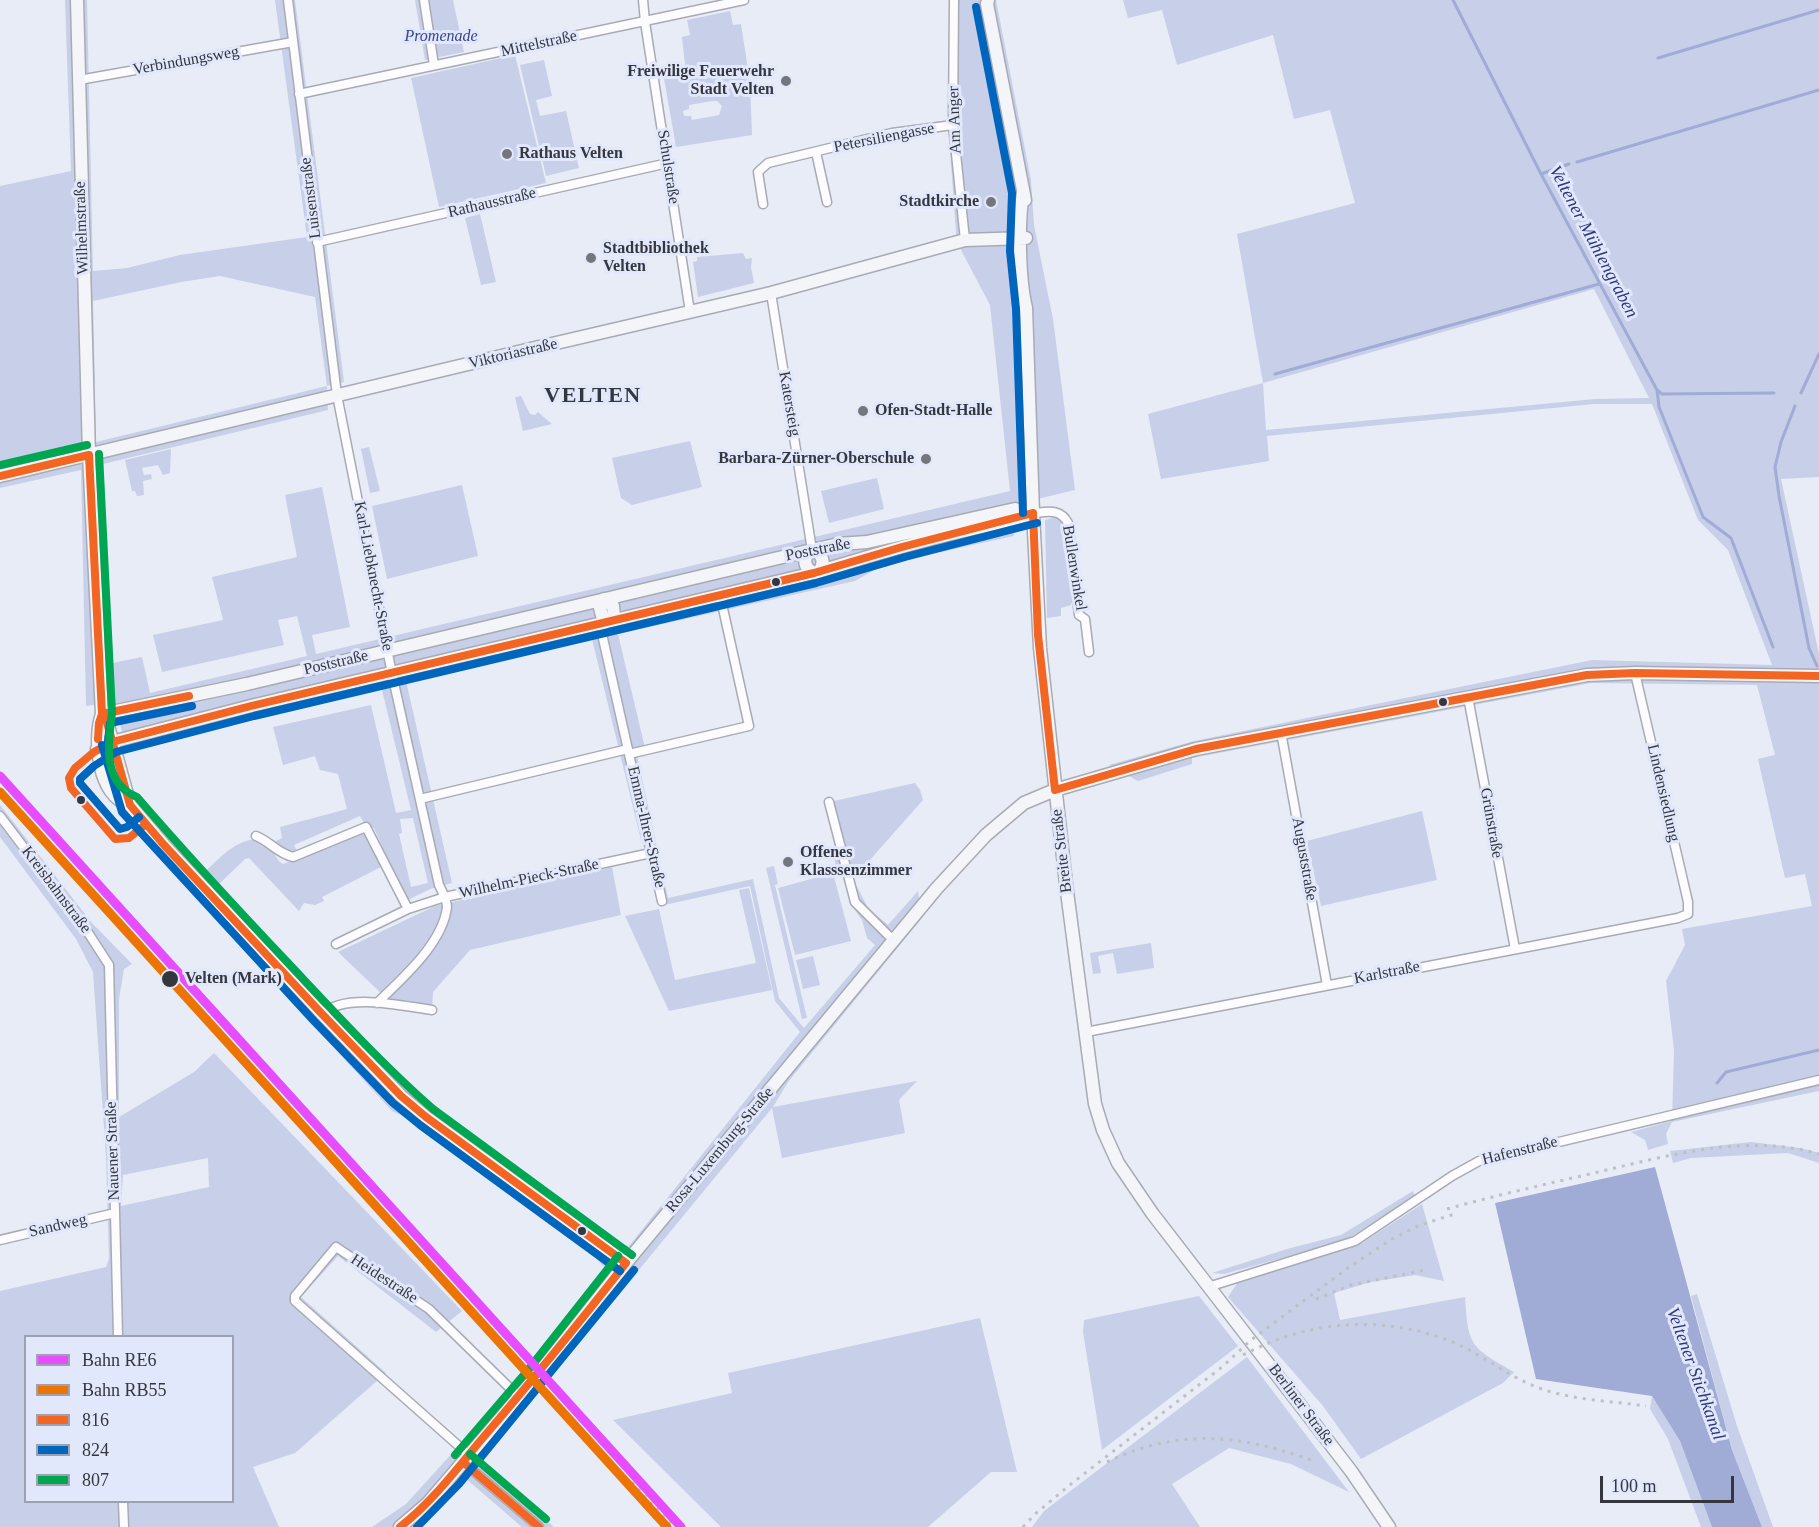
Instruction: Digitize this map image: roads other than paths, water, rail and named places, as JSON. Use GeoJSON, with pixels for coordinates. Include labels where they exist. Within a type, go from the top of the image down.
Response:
{"type":"FeatureCollection","features":[{"type":"Feature","properties":{"kind":"street","name":"Wilhelmstraße"},"geometry":{"type":"LineString","coordinates":[[77,0],[89,456],[102,714]]}},
{"type":"Feature","properties":{"kind":"street","name":"Luisenstraße"},"geometry":{"type":"LineString","coordinates":[[288,0],[337,395]]}},
{"type":"Feature","properties":{"kind":"street"},"geometry":{"type":"LineString","coordinates":[[424,0],[434,65]]}},
{"type":"Feature","properties":{"kind":"street","name":"Schulstraße"},"geometry":{"type":"LineString","coordinates":[[643,0],[690,312]]}},
{"type":"Feature","properties":{"kind":"street","name":"Mittelstraße"},"geometry":{"type":"LineString","coordinates":[[299,94],[744,0]]}},
{"type":"Feature","properties":{"kind":"street","name":"Am Anger"},"geometry":{"type":"LineString","coordinates":[[954,0],[953,125],[965,240]]}},
{"type":"Feature","properties":{"kind":"street","name":"Breite Straße"},"geometry":{"type":"LineString","coordinates":[[986,2],[1023,193],[1020,217],[1024,239],[1022,293],[1026,308],[1032,513],[1040,648],[1055,790],[1095,1104],[1103,1130],[1118,1164],[1208,1287]]}},
{"type":"Feature","properties":{"kind":"street","name":"Verbindungsweg"},"geometry":{"type":"LineString","coordinates":[[79,80],[293,42]]}},
{"type":"Feature","properties":{"kind":"street","name":"Petersiliengasse"},"geometry":{"type":"LineString","coordinates":[[763,204],[758,172],[768,163],[892,133],[953,125]]}},
{"type":"Feature","properties":{"kind":"street","name":"Petersiliengasse"},"geometry":{"type":"LineString","coordinates":[[816,152],[827,202]]}},
{"type":"Feature","properties":{"kind":"street","name":"Rathausstraße"},"geometry":{"type":"LineString","coordinates":[[317,242],[668,163]]}},
{"type":"Feature","properties":{"kind":"street","name":"Viktoriastraße"},"geometry":{"type":"LineString","coordinates":[[0,476],[771,293],[965,240],[1024,239]]}},
{"type":"Feature","properties":{"kind":"street","name":"Katersteig"},"geometry":{"type":"LineString","coordinates":[[771,293],[812,550]]}},
{"type":"Feature","properties":{"kind":"street","name":"Karl-Liebknecht-Straße"},"geometry":{"type":"LineString","coordinates":[[337,395],[392,674],[439,885],[445,897]]}},
{"type":"Feature","properties":{"kind":"street","name":"Poststraße"},"geometry":{"type":"LineString","coordinates":[[102,714],[247,684],[839,544],[867,542],[1015,510],[1032,513]]}},
{"type":"Feature","properties":{"kind":"street","name":"Bullenwinkel"},"geometry":{"type":"LineString","coordinates":[[1032,513],[1059,512],[1068,522],[1079,615],[1085,619],[1089,652]]}},
{"type":"Feature","properties":{"kind":"street","name":"Poststraße"},"geometry":{"type":"LineString","coordinates":[[97,749],[112,742],[251,706],[817,572],[870,554],[957,532],[1012,522],[1032,513]]}},
{"type":"Feature","properties":{"kind":"street"},"geometry":{"type":"LineString","coordinates":[[812,550],[807,554],[805,563],[808,570],[817,572]]}},
{"type":"Feature","properties":{"kind":"street","name":"Emma-Ihrer-Straße"},"geometry":{"type":"LineString","coordinates":[[628,751],[749,726],[720,595]]}},
{"type":"Feature","properties":{"kind":"street"},"geometry":{"type":"LineString","coordinates":[[604,599],[613,606],[614,617],[607,622]]}},
{"type":"Feature","properties":{"kind":"street","name":"Emma-Ihrer-Straße"},"geometry":{"type":"LineString","coordinates":[[607,622],[602,634],[662,901]]}},
{"type":"Feature","properties":{"kind":"street","name":"Rosa-Luxemburg-Straße"},"geometry":{"type":"LineString","coordinates":[[400,1527],[428,1503],[519,1397],[626,1263],[937,888],[986,835],[1024,803],[1055,790],[1196,750],[1587,675],[1635,673],[1819,676]]}},
{"type":"Feature","properties":{"kind":"street","name":"Lindensiedlung"},"geometry":{"type":"LineString","coordinates":[[1635,673],[1688,902],[1688,914]]}},
{"type":"Feature","properties":{"kind":"street","name":"Grünstraße"},"geometry":{"type":"LineString","coordinates":[[1468,697],[1515,949]]}},
{"type":"Feature","properties":{"kind":"street"},"geometry":{"type":"LineString","coordinates":[[102,714],[107,722],[130,805],[164,845],[322,1014],[402,1096],[426,1117],[626,1263]]}},
{"type":"Feature","properties":{"kind":"street"},"geometry":{"type":"LineString","coordinates":[[102,714],[97,749],[105,781],[123,803],[130,805]]}},
{"type":"Feature","properties":{"kind":"street","name":"Auguststraße"},"geometry":{"type":"LineString","coordinates":[[1281,732],[1327,985]]}},
{"type":"Feature","properties":{"kind":"street"},"geometry":{"type":"LineString","coordinates":[[420,799],[628,751]]}},
{"type":"Feature","properties":{"kind":"street"},"geometry":{"type":"LineString","coordinates":[[829,802],[855,902],[893,940]]}},
{"type":"Feature","properties":{"kind":"street","name":"Kreisbahnstraße"},"geometry":{"type":"LineString","coordinates":[[0,816],[110,965]]}},
{"type":"Feature","properties":{"kind":"street"},"geometry":{"type":"LineString","coordinates":[[256,837],[269,841],[280,854],[293,857],[366,827],[408,909]]}},
{"type":"Feature","properties":{"kind":"street","name":"Wilhelm-Pieck-Straße"},"geometry":{"type":"LineString","coordinates":[[336,944],[408,909],[445,897],[651,853]]}},
{"type":"Feature","properties":{"kind":"street"},"geometry":{"type":"LineString","coordinates":[[377,1003],[436,940],[447,906],[445,897]]}},
{"type":"Feature","properties":{"kind":"street","name":"Karlstraße"},"geometry":{"type":"LineString","coordinates":[[1086,1032],[1678,918],[1688,914]]}},
{"type":"Feature","properties":{"kind":"street","name":"Nauener Straße"},"geometry":{"type":"LineString","coordinates":[[110,965],[118,1335]]}},
{"type":"Feature","properties":{"kind":"street"},"geometry":{"type":"LineString","coordinates":[[322,1014],[333,1006],[366,1002],[432,1010]]}},
{"type":"Feature","properties":{"kind":"street","name":"Hafenstraße"},"geometry":{"type":"LineString","coordinates":[[1208,1287],[1355,1241],[1452,1176],[1479,1161],[1819,1080]]}},
{"type":"Feature","properties":{"kind":"street","name":"Sandweg"},"geometry":{"type":"LineString","coordinates":[[0,1240],[115,1213]]}},
{"type":"Feature","properties":{"kind":"street","name":"Heidestraße"},"geometry":{"type":"LineString","coordinates":[[466,1458],[295,1300],[295,1296],[336,1247],[429,1309],[519,1397]]}},
{"type":"Feature","properties":{"kind":"street","name":"Berliner Straße"},"geometry":{"type":"LineString","coordinates":[[1208,1287],[1351,1471],[1389,1527]]}},
{"type":"Feature","properties":{"kind":"street"},"geometry":{"type":"LineString","coordinates":[[466,1458],[538,1527]]}},
{"type":"Feature","properties":{"kind":"street"},"geometry":{"type":"LineString","coordinates":[[123,1503],[124,1527]]}},
{"type":"Feature","properties":{"kind":"water","name":"Veltener Stichkanal"},"geometry":{"type":"Polygon","coordinates":[[[1655,1167],[1732,1450],[1762,1527],[1712,1527],[1680,1441],[1652,1396],[1536,1379],[1495,1203],[1655,1167]]]}},
{"type":"Feature","properties":{"kind":"waterway","name":"Veltener Mühlengraben"},"geometry":{"type":"LineString","coordinates":[[1453,0],[1541,174],[1657,390],[1662,394],[1774,393]]}},
{"type":"Feature","properties":{"kind":"waterway"},"geometry":{"type":"LineString","coordinates":[[1658,58],[1819,10]]}},
{"type":"Feature","properties":{"kind":"waterway"},"geometry":{"type":"LineString","coordinates":[[1577,162],[1819,90]]}},
{"type":"Feature","properties":{"kind":"waterway"},"geometry":{"type":"LineString","coordinates":[[1541,174],[1569,164]]}},
{"type":"Feature","properties":{"kind":"waterway"},"geometry":{"type":"LineString","coordinates":[[1275,374],[1599,284]]}},
{"type":"Feature","properties":{"kind":"waterway"},"geometry":{"type":"LineString","coordinates":[[1801,393],[1819,354]]}},
{"type":"Feature","properties":{"kind":"waterway"},"geometry":{"type":"LineString","coordinates":[[1657,390],[1659,407],[1703,517],[1731,538],[1773,647]]}},
{"type":"Feature","properties":{"kind":"waterway"},"geometry":{"type":"LineString","coordinates":[[1795,406],[1781,442],[1775,467],[1809,648],[1817,666]]}},
{"type":"Feature","properties":{"kind":"waterway"},"geometry":{"type":"LineString","coordinates":[[1717,1083],[1726,1072],[1819,1050]]}},
{"type":"Feature","properties":{"kind":"railway"},"geometry":{"type":"LineString","coordinates":[[1447,1209],[1680,1153],[1736,1146],[1764,1146],[1791,1148],[1819,1154]]}},
{"type":"Feature","properties":{"kind":"railway"},"geometry":{"type":"LineString","coordinates":[[1023,1527],[1071,1484],[1222,1367],[1251,1340],[1349,1267],[1392,1239],[1420,1225],[1458,1213]]}},
{"type":"Feature","properties":{"kind":"railway"},"geometry":{"type":"LineString","coordinates":[[1316,1299],[1351,1285],[1425,1270]]}},
{"type":"Feature","properties":{"kind":"railway"},"geometry":{"type":"LineString","coordinates":[[1243,1355],[1292,1335],[1318,1329],[1344,1325],[1397,1327],[1424,1332],[1450,1341],[1523,1381],[1547,1391],[1646,1406]]}},
{"type":"Feature","properties":{"kind":"railway"},"geometry":{"type":"LineString","coordinates":[[1107,1462],[1133,1451],[1159,1444],[1210,1439],[1235,1440],[1260,1445],[1313,1461]]}},
{"type":"Feature","properties":{"kind":"railway"},"geometry":{"type":"LineString","coordinates":[[632,1482],[673,1527]]}},
{"type":"Feature","properties":{"kind":"rail line","name":"RE6"},"geometry":{"type":"LineString","coordinates":[[0,776],[681,1527]]}},
{"type":"Feature","properties":{"kind":"rail line","name":"RB55"},"geometry":{"type":"LineString","coordinates":[[0,792],[667,1527]]}},
{"type":"Feature","properties":{"kind":"place","name":"Freiwilige Feuerwehr Stadt Velten"},"geometry":{"type":"Point","coordinates":[786,81]}},
{"type":"Feature","properties":{"kind":"place","name":"Rathaus Velten"},"geometry":{"type":"Point","coordinates":[507,154]}},
{"type":"Feature","properties":{"kind":"place","name":"Stadtkirche"},"geometry":{"type":"Point","coordinates":[991,202]}},
{"type":"Feature","properties":{"kind":"place","name":"Stadtbibliothek Velten"},"geometry":{"type":"Point","coordinates":[591,258]}},
{"type":"Feature","properties":{"kind":"place","name":"Ofen-Stadt-Halle"},"geometry":{"type":"Point","coordinates":[863,411]}},
{"type":"Feature","properties":{"kind":"place","name":"Barbara-Zürner-Oberschule"},"geometry":{"type":"Point","coordinates":[926,459]}},
{"type":"Feature","properties":{"kind":"place","name":"Offenes Klasssenzimmer"},"geometry":{"type":"Point","coordinates":[788,862]}},
{"type":"Feature","properties":{"kind":"place","name":"Velten (Mark)"},"geometry":{"type":"Point","coordinates":[170,979]}},
{"type":"Feature","properties":{"kind":"district","name":"VELTEN"},"geometry":{"type":"Point","coordinates":[593,396]}},
{"type":"Feature","properties":{"kind":"park label","name":"Promenade"},"geometry":{"type":"Point","coordinates":[441,37]}}]}
